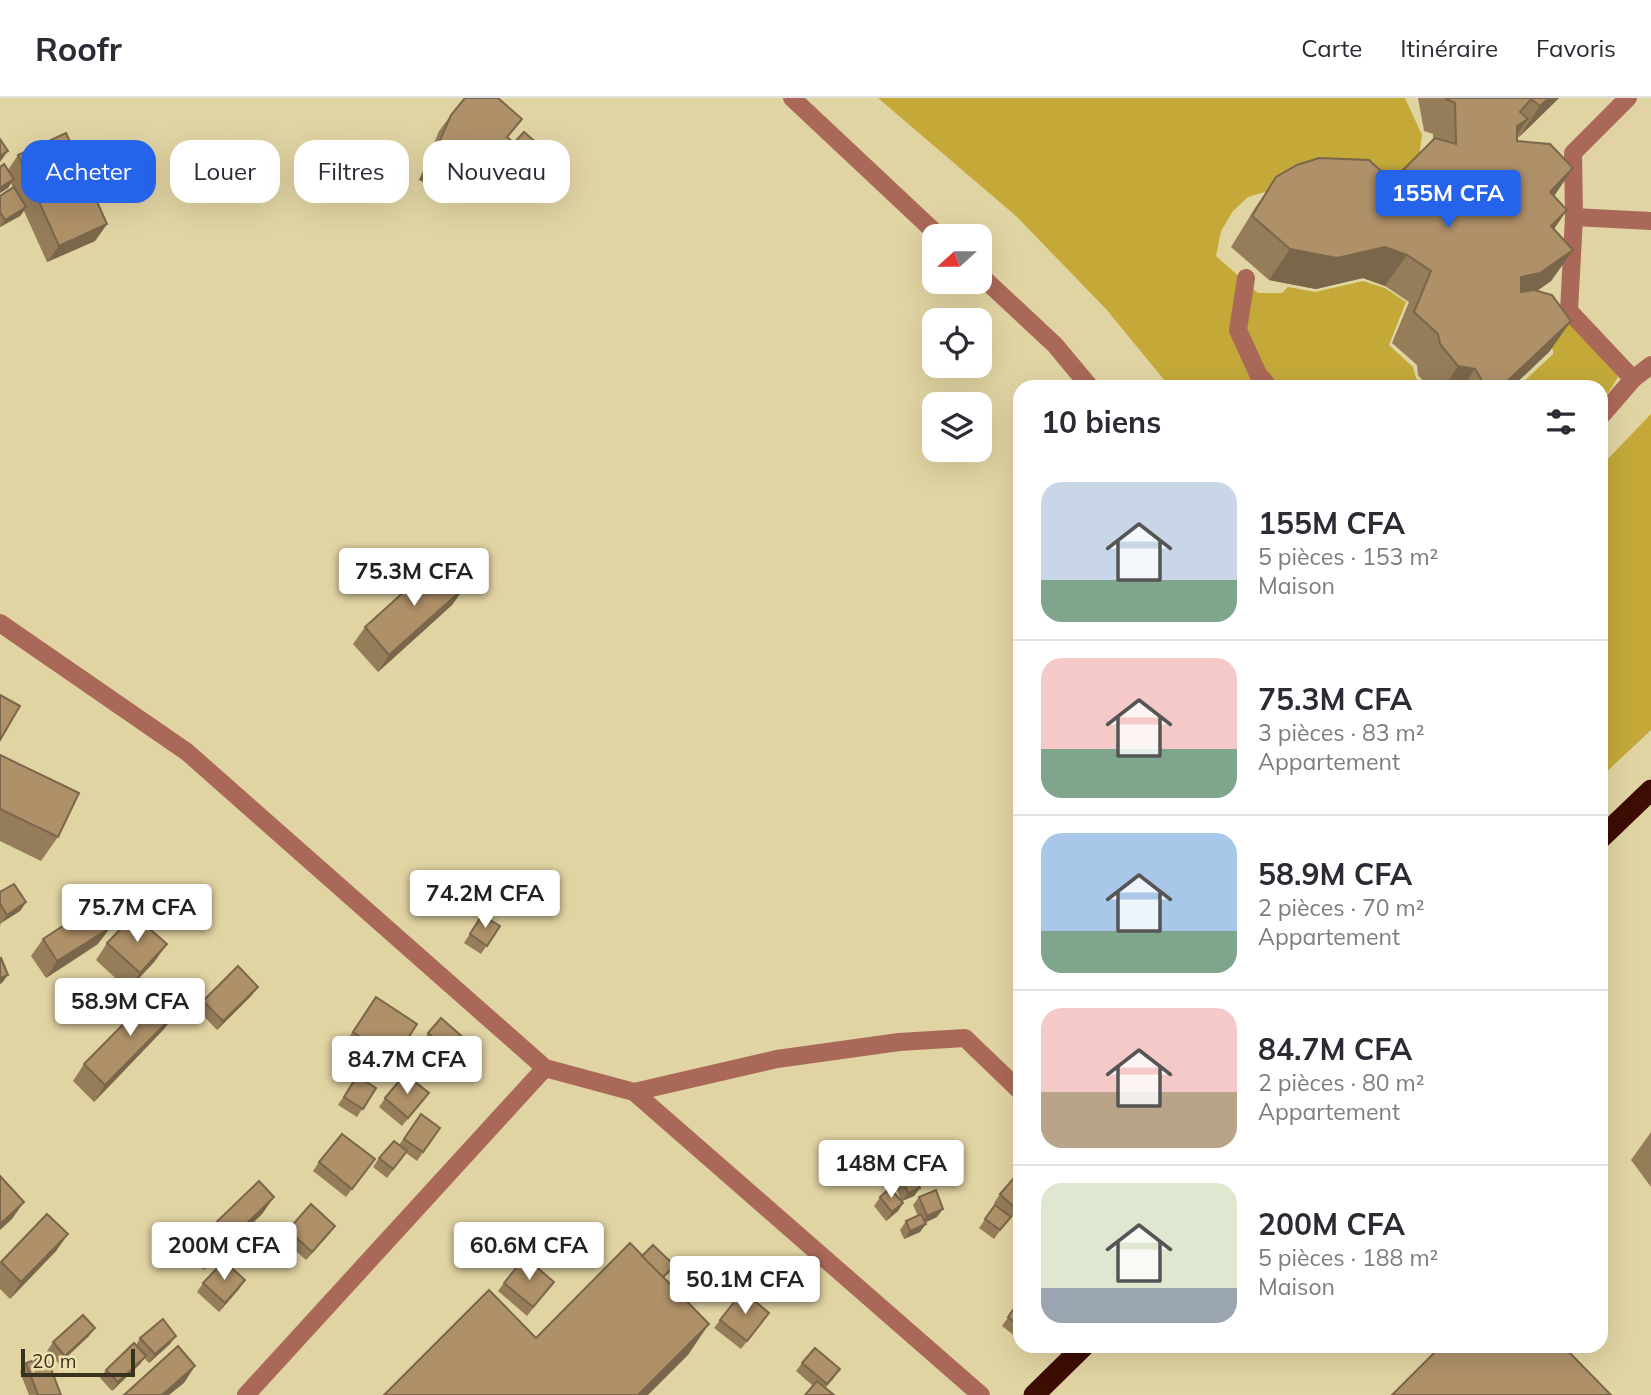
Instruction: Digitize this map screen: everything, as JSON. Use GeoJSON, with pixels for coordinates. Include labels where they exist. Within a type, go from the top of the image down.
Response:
{"type":"FeatureCollection","features":[{"type":"Feature","properties":{"kind":"highway"},"geometry":{"type":"LineString","coordinates":[[1608,831],[1651,790]]}},
{"type":"Feature","properties":{"kind":"highway"},"geometry":{"type":"LineString","coordinates":[[1034,1395],[1077,1353]]}},
{"type":"Feature","properties":{"kind":"street"},"geometry":{"type":"LineString","coordinates":[[792,98],[926,224]]}},
{"type":"Feature","properties":{"kind":"street"},"geometry":{"type":"LineString","coordinates":[[1628,98],[1573,153],[1574,217],[1569,311],[1633,379]]}},
{"type":"Feature","properties":{"kind":"street"},"geometry":{"type":"LineString","coordinates":[[1574,217],[1651,221]]}},
{"type":"Feature","properties":{"kind":"street"},"geometry":{"type":"LineString","coordinates":[[1246,278],[1238,330],[1263,380]]}},
{"type":"Feature","properties":{"kind":"street"},"geometry":{"type":"LineString","coordinates":[[992,286],[1055,345],[1084,380]]}},
{"type":"Feature","properties":{"kind":"street"},"geometry":{"type":"LineString","coordinates":[[1608,408],[1633,379],[1651,365]]}},
{"type":"Feature","properties":{"kind":"street"},"geometry":{"type":"LineString","coordinates":[[0,623],[187,752],[545,1068],[634,1092],[981,1395]]}},
{"type":"Feature","properties":{"kind":"street"},"geometry":{"type":"LineString","coordinates":[[634,1092],[777,1059],[900,1042],[965,1038],[1013,1084]]}},
{"type":"Feature","properties":{"kind":"street"},"geometry":{"type":"LineString","coordinates":[[246,1395],[545,1068]]}},
{"type":"Feature","properties":{"kind":"shaded area"},"geometry":{"type":"Polygon","coordinates":[[[878,98],[1405,98],[1422,135],[1418,164],[1380,194],[1299,182],[1248,197],[1233,211],[1221,231],[1216,256],[1258,293],[1282,293],[1288,287],[1315,292],[1363,281],[1385,288],[1406,302],[1389,345],[1413,367],[1418,380],[1164,380],[1106,309],[1016,216],[878,98]]]}},
{"type":"Feature","properties":{"kind":"shaded area"},"geometry":{"type":"Polygon","coordinates":[[[1551,304],[1610,363],[1618,377],[1608,393],[1608,380],[1525,380],[1553,354],[1553,350],[1533,324],[1551,304]]]}},
{"type":"Feature","properties":{"kind":"shaded area"},"geometry":{"type":"Polygon","coordinates":[[[1651,414],[1651,730],[1608,770],[1608,459],[1651,414]]]}},
{"type":"Feature","properties":{"kind":"building"},"geometry":{"type":"Polygon","coordinates":[[[465,98],[498,98],[522,119],[507,137],[510,140],[440,140],[451,115],[465,98]]]}},
{"type":"Feature","properties":{"kind":"building"},"geometry":{"type":"Polygon","coordinates":[[[1549,98],[1540,106],[1531,99],[1520,112],[1528,119],[1517,126],[1517,141],[1550,144],[1573,168],[1550,192],[1567,210],[1551,226],[1573,250],[1540,273],[1521,277],[1521,292],[1534,290],[1552,295],[1571,321],[1508,380],[1482,380],[1475,369],[1458,366],[1440,344],[1438,334],[1414,312],[1431,271],[1407,255],[1385,247],[1337,258],[1290,249],[1252,216],[1276,177],[1297,165],[1319,158],[1369,160],[1392,181],[1435,138],[1456,144],[1455,103],[1446,99],[1549,98]]]}},
{"type":"Feature","properties":{"kind":"building"},"geometry":{"type":"Polygon","coordinates":[[[524,132],[533,140],[517,140],[524,132]]]}},
{"type":"Feature","properties":{"kind":"building"},"geometry":{"type":"Polygon","coordinates":[[[66,133],[69,140],[51,140],[66,133]]]}},
{"type":"Feature","properties":{"kind":"building"},"geometry":{"type":"Polygon","coordinates":[[[0,139],[8,151],[0,156],[0,139]]]}},
{"type":"Feature","properties":{"kind":"building"},"geometry":{"type":"Polygon","coordinates":[[[4,164],[14,179],[0,188],[0,167],[4,164]]]}},
{"type":"Feature","properties":{"kind":"building"},"geometry":{"type":"Polygon","coordinates":[[[14,187],[21,203],[26,207],[5,220],[0,212],[0,196],[14,187]]]}},
{"type":"Feature","properties":{"kind":"building"},"geometry":{"type":"Polygon","coordinates":[[[40,203],[98,203],[107,224],[59,246],[40,203]]]}},
{"type":"Feature","properties":{"kind":"building"},"geometry":{"type":"Polygon","coordinates":[[[438,561],[464,588],[389,655],[365,627],[438,561]]]}},
{"type":"Feature","properties":{"kind":"building"},"geometry":{"type":"Polygon","coordinates":[[[0,695],[20,706],[0,740],[0,695]]]}},
{"type":"Feature","properties":{"kind":"building"},"geometry":{"type":"Polygon","coordinates":[[[0,755],[79,793],[58,837],[0,809],[0,755]]]}},
{"type":"Feature","properties":{"kind":"building"},"geometry":{"type":"Polygon","coordinates":[[[14,884],[26,902],[7,915],[0,904],[0,892],[14,884]]]}},
{"type":"Feature","properties":{"kind":"building"},"geometry":{"type":"Polygon","coordinates":[[[95,905],[110,928],[57,961],[43,939],[95,905]]]}},
{"type":"Feature","properties":{"kind":"building"},"geometry":{"type":"Polygon","coordinates":[[[134,915],[167,944],[140,973],[107,943],[134,915]]]}},
{"type":"Feature","properties":{"kind":"building"},"geometry":{"type":"Polygon","coordinates":[[[482,915],[500,926],[487,946],[470,934],[482,915]]]}},
{"type":"Feature","properties":{"kind":"building"},"geometry":{"type":"Polygon","coordinates":[[[0,959],[8,975],[0,978],[0,959]]]}},
{"type":"Feature","properties":{"kind":"building"},"geometry":{"type":"Polygon","coordinates":[[[238,966],[258,987],[223,1021],[203,1001],[238,966]]]}},
{"type":"Feature","properties":{"kind":"building"},"geometry":{"type":"Polygon","coordinates":[[[155,992],[176,1013],[105,1085],[84,1064],[155,992]]]}},
{"type":"Feature","properties":{"kind":"building"},"geometry":{"type":"Polygon","coordinates":[[[376,997],[417,1024],[394,1060],[353,1032],[376,997]]]}},
{"type":"Feature","properties":{"kind":"building"},"geometry":{"type":"Polygon","coordinates":[[[441,1018],[465,1039],[451,1054],[428,1033],[441,1018]]]}},
{"type":"Feature","properties":{"kind":"building"},"geometry":{"type":"Polygon","coordinates":[[[405,1074],[429,1093],[408,1118],[385,1098],[405,1074]]]}},
{"type":"Feature","properties":{"kind":"building"},"geometry":{"type":"Polygon","coordinates":[[[357,1076],[376,1088],[363,1109],[344,1097],[357,1076]]]}},
{"type":"Feature","properties":{"kind":"building"},"geometry":{"type":"Polygon","coordinates":[[[421,1114],[440,1128],[423,1152],[404,1139],[421,1114]]]}},
{"type":"Feature","properties":{"kind":"building"},"geometry":{"type":"Polygon","coordinates":[[[342,1134],[375,1159],[352,1189],[319,1162],[342,1134]]]}},
{"type":"Feature","properties":{"kind":"building"},"geometry":{"type":"Polygon","coordinates":[[[394,1141],[407,1151],[393,1169],[379,1158],[394,1141]]]}},
{"type":"Feature","properties":{"kind":"building"},"geometry":{"type":"Polygon","coordinates":[[[913,1170],[920,1188],[908,1193],[901,1175],[913,1170]]]}},
{"type":"Feature","properties":{"kind":"building"},"geometry":{"type":"Polygon","coordinates":[[[0,1176],[24,1202],[0,1224],[0,1176]]]}},
{"type":"Feature","properties":{"kind":"building"},"geometry":{"type":"Polygon","coordinates":[[[1013,1179],[1013,1206],[1000,1194],[1013,1179]]]}},
{"type":"Feature","properties":{"kind":"building"},"geometry":{"type":"Polygon","coordinates":[[[259,1181],[274,1197],[216,1253],[201,1237],[259,1181]]]}},
{"type":"Feature","properties":{"kind":"building"},"geometry":{"type":"Polygon","coordinates":[[[890,1188],[903,1203],[892,1212],[880,1197],[890,1188]]]}},
{"type":"Feature","properties":{"kind":"building"},"geometry":{"type":"Polygon","coordinates":[[[936,1190],[943,1209],[927,1216],[919,1197],[936,1190]]]}},
{"type":"Feature","properties":{"kind":"building"},"geometry":{"type":"Polygon","coordinates":[[[311,1204],[335,1226],[312,1252],[288,1230],[311,1204]]]}},
{"type":"Feature","properties":{"kind":"building"},"geometry":{"type":"Polygon","coordinates":[[[995,1205],[1011,1217],[1000,1230],[985,1219],[995,1205]]]}},
{"type":"Feature","properties":{"kind":"building"},"geometry":{"type":"Polygon","coordinates":[[[47,1214],[68,1234],[21,1282],[1,1262],[47,1214]]]}},
{"type":"Feature","properties":{"kind":"building"},"geometry":{"type":"Polygon","coordinates":[[[921,1214],[926,1224],[910,1231],[906,1221],[921,1214]]]}},
{"type":"Feature","properties":{"kind":"building"},"geometry":{"type":"Polygon","coordinates":[[[630,1243],[709,1324],[638,1395],[384,1395],[489,1290],[536,1338],[630,1243]]]}},
{"type":"Feature","properties":{"kind":"building"},"geometry":{"type":"Polygon","coordinates":[[[653,1245],[675,1266],[663,1277],[642,1256],[653,1245]]]}},
{"type":"Feature","properties":{"kind":"building"},"geometry":{"type":"Polygon","coordinates":[[[525,1257],[554,1282],[533,1307],[504,1283],[525,1257]]]}},
{"type":"Feature","properties":{"kind":"building"},"geometry":{"type":"Polygon","coordinates":[[[224,1261],[245,1280],[225,1303],[203,1283],[224,1261]]]}},
{"type":"Feature","properties":{"kind":"building"},"geometry":{"type":"Polygon","coordinates":[[[743,1291],[769,1313],[747,1341],[720,1320],[743,1291]]]}},
{"type":"Feature","properties":{"kind":"building"},"geometry":{"type":"Polygon","coordinates":[[[83,1315],[95,1328],[65,1356],[53,1342],[83,1315]]]}},
{"type":"Feature","properties":{"kind":"building"},"geometry":{"type":"Polygon","coordinates":[[[163,1319],[176,1336],[155,1354],[140,1338],[163,1319]]]}},
{"type":"Feature","properties":{"kind":"building"},"geometry":{"type":"Polygon","coordinates":[[[134,1343],[146,1356],[118,1382],[106,1370],[134,1343]]]}},
{"type":"Feature","properties":{"kind":"building"},"geometry":{"type":"Polygon","coordinates":[[[178,1346],[195,1366],[162,1395],[124,1395],[178,1346]]]}},
{"type":"Feature","properties":{"kind":"building"},"geometry":{"type":"Polygon","coordinates":[[[815,1348],[840,1369],[827,1384],[802,1363],[815,1348]]]}},
{"type":"Feature","properties":{"kind":"building"},"geometry":{"type":"Polygon","coordinates":[[[1434,1353],[1570,1353],[1611,1395],[1392,1395],[1434,1353]]]}},
{"type":"Feature","properties":{"kind":"building"},"geometry":{"type":"Polygon","coordinates":[[[46,1356],[61,1395],[38,1395],[26,1363],[46,1356]]]}},
{"type":"Feature","properties":{"kind":"building"},"geometry":{"type":"Polygon","coordinates":[[[817,1381],[834,1395],[805,1395],[817,1381]]]}}]}
